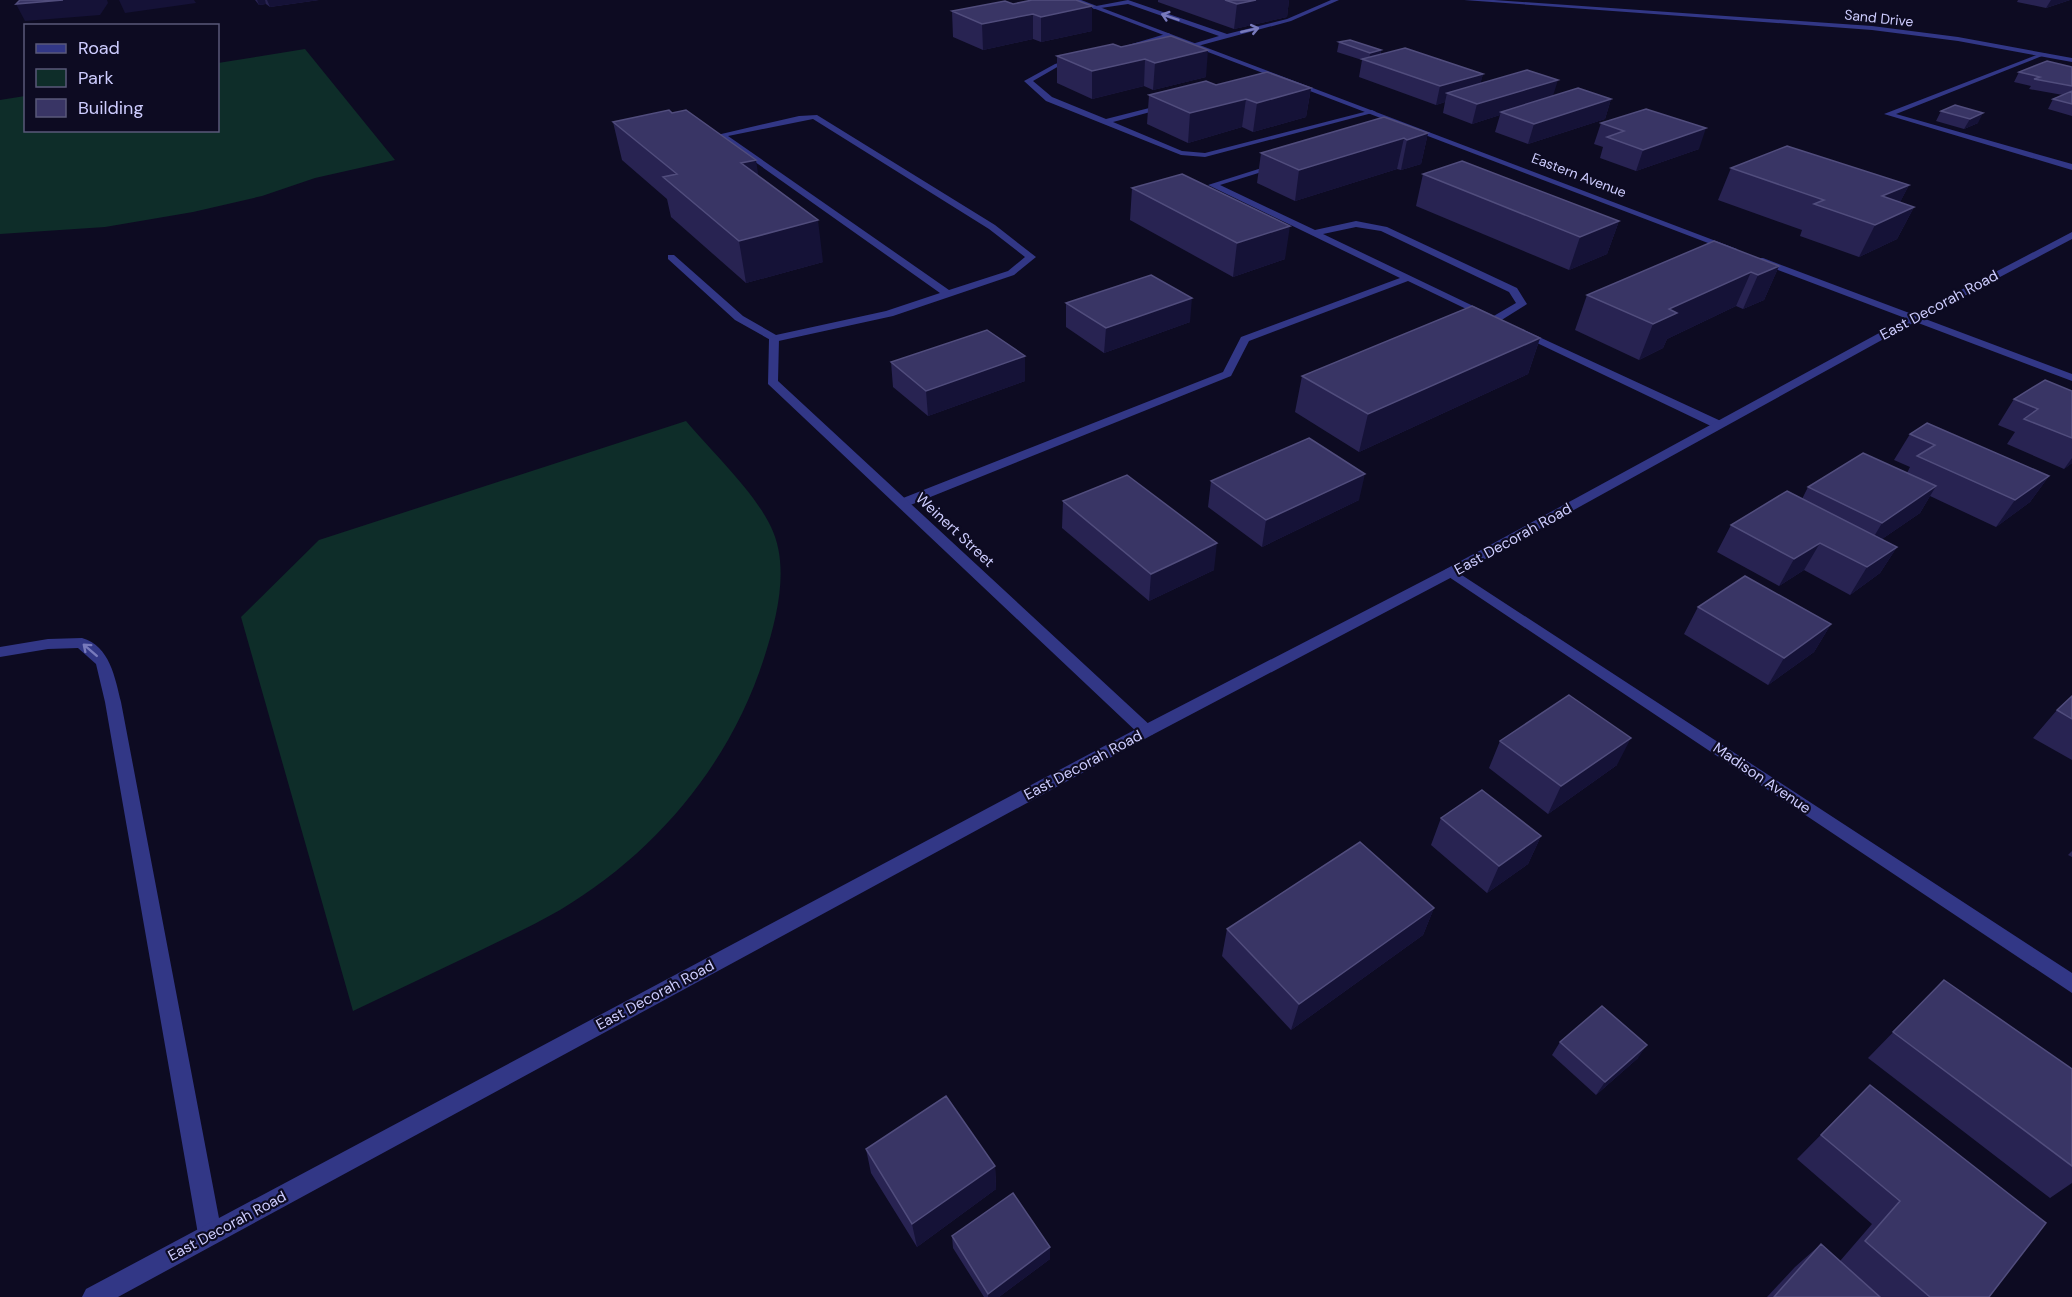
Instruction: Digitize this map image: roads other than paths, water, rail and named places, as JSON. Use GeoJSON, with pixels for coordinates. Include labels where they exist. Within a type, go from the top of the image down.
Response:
{"type":"FeatureCollection","features":[{"type":"Feature","properties":{"kind":"street","name":"Eastern Avenue"},"geometry":{"type":"LineString","coordinates":[[1075,0],[1741,253]]}},
{"type":"Feature","properties":{"kind":"street"},"geometry":{"type":"LineString","coordinates":[[1194,45],[1289,20],[1336,0]]}},
{"type":"Feature","properties":{"kind":"street","name":"Sand Drive"},"geometry":{"type":"LineString","coordinates":[[1467,0],[1872,28],[1958,39],[2072,60]]}},
{"type":"Feature","properties":{"kind":"street"},"geometry":{"type":"LineString","coordinates":[[1094,7],[1128,2],[1225,36]]}},
{"type":"Feature","properties":{"kind":"street"},"geometry":{"type":"LineString","coordinates":[[1119,48],[1169,35]]}},
{"type":"Feature","properties":{"kind":"street"},"geometry":{"type":"LineString","coordinates":[[2044,54],[1888,114],[2072,167]]}},
{"type":"Feature","properties":{"kind":"street"},"geometry":{"type":"LineString","coordinates":[[1088,57],[1057,65],[1028,81],[1049,99],[1193,156],[1205,155],[1372,112]]}},
{"type":"Feature","properties":{"kind":"street"},"geometry":{"type":"LineString","coordinates":[[1253,80],[1273,75]]}},
{"type":"Feature","properties":{"kind":"street"},"geometry":{"type":"LineString","coordinates":[[1105,122],[1173,103]]}},
{"type":"Feature","properties":{"kind":"street"},"geometry":{"type":"LineString","coordinates":[[671,257],[738,318],[774,339],[889,314],[1011,273],[1031,257],[992,228],[814,117],[799,118],[721,135],[948,294]]}},
{"type":"Feature","properties":{"kind":"street"},"geometry":{"type":"LineString","coordinates":[[1389,132],[1409,126]]}},
{"type":"Feature","properties":{"kind":"street"},"geometry":{"type":"LineString","coordinates":[[1287,163],[1212,185],[1719,425]]}},
{"type":"Feature","properties":{"kind":"street"},"geometry":{"type":"LineString","coordinates":[[1314,233],[1356,224],[1384,229],[1513,290],[1522,304],[1496,319]]}},
{"type":"Feature","properties":{"kind":"street","name":"East Decorah Road"},"geometry":{"type":"LineString","coordinates":[[94,1297],[1146,731],[1451,572],[1914,318],[2072,235]]}},
{"type":"Feature","properties":{"kind":"street"},"geometry":{"type":"LineString","coordinates":[[1752,257],[2072,378]]}},
{"type":"Feature","properties":{"kind":"street"},"geometry":{"type":"LineString","coordinates":[[903,503],[1227,374],[1245,339],[1408,278]]}},
{"type":"Feature","properties":{"kind":"street","name":"Weinert Street"},"geometry":{"type":"LineString","coordinates":[[774,339],[772,381],[1146,731]]}},
{"type":"Feature","properties":{"kind":"street","name":"Madison Avenue"},"geometry":{"type":"LineString","coordinates":[[1451,572],[2072,984]]}},
{"type":"Feature","properties":{"kind":"street"},"geometry":{"type":"LineString","coordinates":[[0,652],[48,644],[82,643],[103,662],[210,1234]]}}]}
